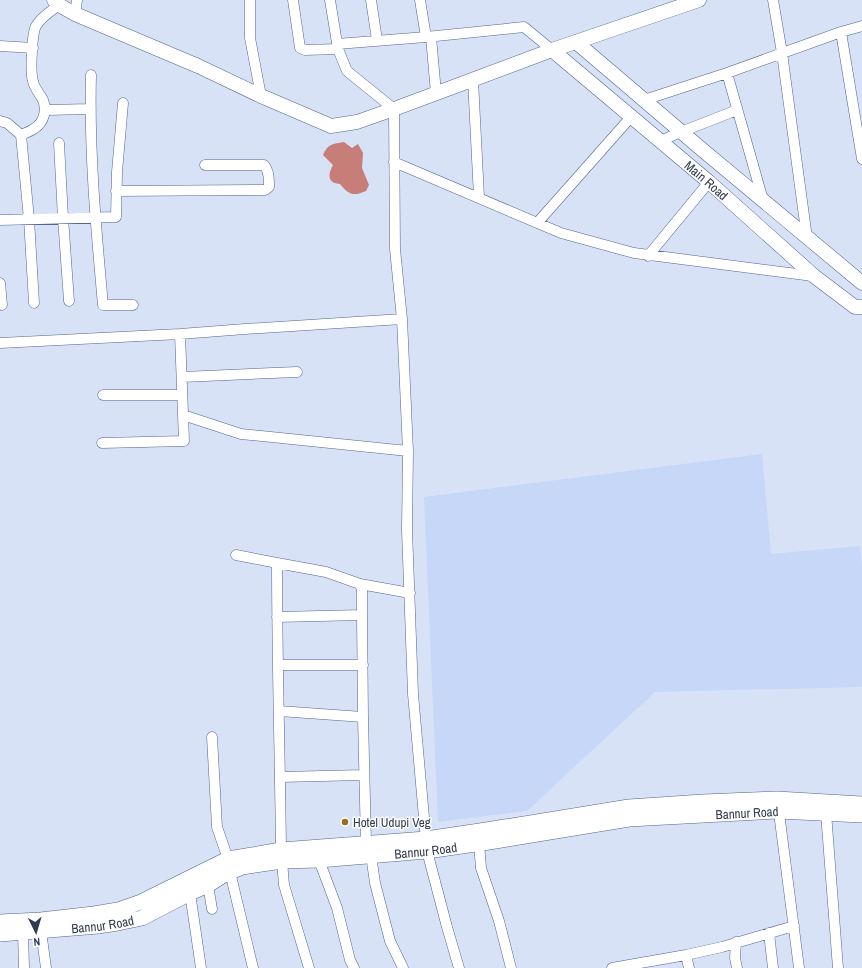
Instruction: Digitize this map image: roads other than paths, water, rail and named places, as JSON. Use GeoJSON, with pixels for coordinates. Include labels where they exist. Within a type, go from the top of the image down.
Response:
{"type":"FeatureCollection","features":[{"type":"Feature","properties":{"kind":"main road"},"geometry":{"type":"LineString","coordinates":[[427,845],[480,832],[629,807],[704,802],[778,805],[862,804]]}},
{"type":"Feature","properties":{"kind":"main road","name":"Bannur Road"},"geometry":{"type":"LineString","coordinates":[[0,934],[104,925],[142,918],[208,885],[222,876],[229,866],[242,868],[282,856],[319,860],[368,849],[489,842],[630,820],[778,805],[826,813],[862,815]]}},
{"type":"Feature","properties":{"kind":"main road"},"geometry":{"type":"LineString","coordinates":[[282,856],[368,849]]}},
{"type":"Feature","properties":{"kind":"main road"},"geometry":{"type":"LineString","coordinates":[[0,922],[48,919],[118,910],[229,866]]}},
{"type":"Feature","properties":{"kind":"street"},"geometry":{"type":"LineString","coordinates":[[75,14],[77,0]]}},
{"type":"Feature","properties":{"kind":"street"},"geometry":{"type":"LineString","coordinates":[[250,0],[250,38],[261,96]]}},
{"type":"Feature","properties":{"kind":"street"},"geometry":{"type":"LineString","coordinates":[[293,0],[300,48],[305,50],[377,40],[429,37],[524,27],[552,50]]}},
{"type":"Feature","properties":{"kind":"street"},"geometry":{"type":"LineString","coordinates":[[330,0],[338,46],[347,71],[394,109]]}},
{"type":"Feature","properties":{"kind":"street"},"geometry":{"type":"LineString","coordinates":[[371,0],[377,40]]}},
{"type":"Feature","properties":{"kind":"street"},"geometry":{"type":"LineString","coordinates":[[420,0],[429,37],[436,93]]}},
{"type":"Feature","properties":{"kind":"street"},"geometry":{"type":"LineString","coordinates":[[21,135],[36,127],[42,120],[46,110],[44,102],[33,82],[33,35],[36,26],[57,2],[75,14],[198,66],[261,96],[331,126],[357,122],[552,50],[699,0]]}},
{"type":"Feature","properties":{"kind":"street"},"geometry":{"type":"LineString","coordinates":[[773,0],[782,53],[807,238]]}},
{"type":"Feature","properties":{"kind":"street"},"geometry":{"type":"LineString","coordinates":[[644,100],[862,26]]}},
{"type":"Feature","properties":{"kind":"street"},"geometry":{"type":"LineString","coordinates":[[841,32],[857,98],[862,159]]}},
{"type":"Feature","properties":{"kind":"street"},"geometry":{"type":"LineString","coordinates":[[576,42],[862,283]]}},
{"type":"Feature","properties":{"kind":"street"},"geometry":{"type":"LineString","coordinates":[[0,46],[33,48]]}},
{"type":"Feature","properties":{"kind":"street","name":"Main Road"},"geometry":{"type":"LineString","coordinates":[[552,50],[708,182],[814,276],[855,307],[862,307]]}},
{"type":"Feature","properties":{"kind":"street"},"geometry":{"type":"LineString","coordinates":[[726,73],[763,201]]}},
{"type":"Feature","properties":{"kind":"street"},"geometry":{"type":"LineString","coordinates":[[91,75],[90,109],[103,305],[133,305]]}},
{"type":"Feature","properties":{"kind":"street"},"geometry":{"type":"LineString","coordinates":[[473,80],[479,197]]}},
{"type":"Feature","properties":{"kind":"street"},"geometry":{"type":"LineString","coordinates":[[0,220],[116,217],[117,172],[123,103]]}},
{"type":"Feature","properties":{"kind":"street"},"geometry":{"type":"LineString","coordinates":[[46,110],[90,109]]}},
{"type":"Feature","properties":{"kind":"street"},"geometry":{"type":"LineString","coordinates":[[394,109],[395,249],[402,319],[408,451],[407,530],[413,694],[427,845],[447,927],[459,968]]}},
{"type":"Feature","properties":{"kind":"street"},"geometry":{"type":"LineString","coordinates":[[660,141],[737,110]]}},
{"type":"Feature","properties":{"kind":"street"},"geometry":{"type":"LineString","coordinates":[[538,222],[631,117]]}},
{"type":"Feature","properties":{"kind":"street"},"geometry":{"type":"LineString","coordinates":[[0,121],[7,123],[21,135],[29,219],[34,303]]}},
{"type":"Feature","properties":{"kind":"street"},"geometry":{"type":"LineString","coordinates":[[59,143],[69,301]]}},
{"type":"Feature","properties":{"kind":"street"},"geometry":{"type":"LineString","coordinates":[[394,162],[561,233],[634,254],[814,276]]}},
{"type":"Feature","properties":{"kind":"street"},"geometry":{"type":"LineString","coordinates":[[116,191],[265,190],[269,187],[267,168],[264,165],[205,165]]}},
{"type":"Feature","properties":{"kind":"street"},"geometry":{"type":"LineString","coordinates":[[648,256],[708,182]]}},
{"type":"Feature","properties":{"kind":"street"},"geometry":{"type":"LineString","coordinates":[[0,283],[2,305]]}},
{"type":"Feature","properties":{"kind":"street"},"geometry":{"type":"LineString","coordinates":[[0,343],[180,334],[402,319]]}},
{"type":"Feature","properties":{"kind":"street"},"geometry":{"type":"LineString","coordinates":[[102,443],[184,441],[180,334]]}},
{"type":"Feature","properties":{"kind":"street"},"geometry":{"type":"LineString","coordinates":[[182,377],[297,372]]}},
{"type":"Feature","properties":{"kind":"street"},"geometry":{"type":"LineString","coordinates":[[103,395],[182,395]]}},
{"type":"Feature","properties":{"kind":"street"},"geometry":{"type":"LineString","coordinates":[[183,416],[241,434],[408,451]]}},
{"type":"Feature","properties":{"kind":"street"},"geometry":{"type":"LineString","coordinates":[[236,555],[326,572],[360,584],[410,593]]}},
{"type":"Feature","properties":{"kind":"street"},"geometry":{"type":"LineString","coordinates":[[277,563],[280,777],[284,884],[309,968]]}},
{"type":"Feature","properties":{"kind":"street"},"geometry":{"type":"LineString","coordinates":[[360,584],[362,590],[364,775],[368,849],[390,941],[403,968]]}},
{"type":"Feature","properties":{"kind":"street"},"geometry":{"type":"LineString","coordinates":[[277,617],[362,615]]}},
{"type":"Feature","properties":{"kind":"street"},"geometry":{"type":"LineString","coordinates":[[278,665],[363,665]]}},
{"type":"Feature","properties":{"kind":"street"},"geometry":{"type":"LineString","coordinates":[[279,711],[363,717]]}},
{"type":"Feature","properties":{"kind":"street"},"geometry":{"type":"LineString","coordinates":[[212,737],[217,827],[229,866],[253,968]]}},
{"type":"Feature","properties":{"kind":"street"},"geometry":{"type":"LineString","coordinates":[[280,777],[364,775]]}},
{"type":"Feature","properties":{"kind":"street"},"geometry":{"type":"LineString","coordinates":[[778,805],[799,968]]}},
{"type":"Feature","properties":{"kind":"street"},"geometry":{"type":"LineString","coordinates":[[826,813],[838,968]]}},
{"type":"Feature","properties":{"kind":"street"},"geometry":{"type":"LineString","coordinates":[[479,843],[481,868],[499,921],[512,968]]}},
{"type":"Feature","properties":{"kind":"street"},"geometry":{"type":"LineString","coordinates":[[319,860],[337,908],[350,960],[354,968]]}},
{"type":"Feature","properties":{"kind":"street"},"geometry":{"type":"LineString","coordinates":[[208,885],[212,909]]}},
{"type":"Feature","properties":{"kind":"street"},"geometry":{"type":"LineString","coordinates":[[190,893],[201,968]]}},
{"type":"Feature","properties":{"kind":"street"},"geometry":{"type":"LineString","coordinates":[[612,968],[722,947],[794,926]]}},
{"type":"Feature","properties":{"kind":"street"},"geometry":{"type":"LineString","coordinates":[[41,931],[46,968]]}},
{"type":"Feature","properties":{"kind":"street"},"geometry":{"type":"LineString","coordinates":[[23,932],[24,968]]}},
{"type":"Feature","properties":{"kind":"street"},"geometry":{"type":"LineString","coordinates":[[769,933],[773,968]]}},
{"type":"Feature","properties":{"kind":"street"},"geometry":{"type":"LineString","coordinates":[[736,942],[737,968]]}},
{"type":"Feature","properties":{"kind":"street"},"geometry":{"type":"LineString","coordinates":[[686,955],[689,968]]}},
{"type":"Feature","properties":{"kind":"place","name":"Hotel Udupi Veg"},"geometry":{"type":"Point","coordinates":[345,822]}}]}
